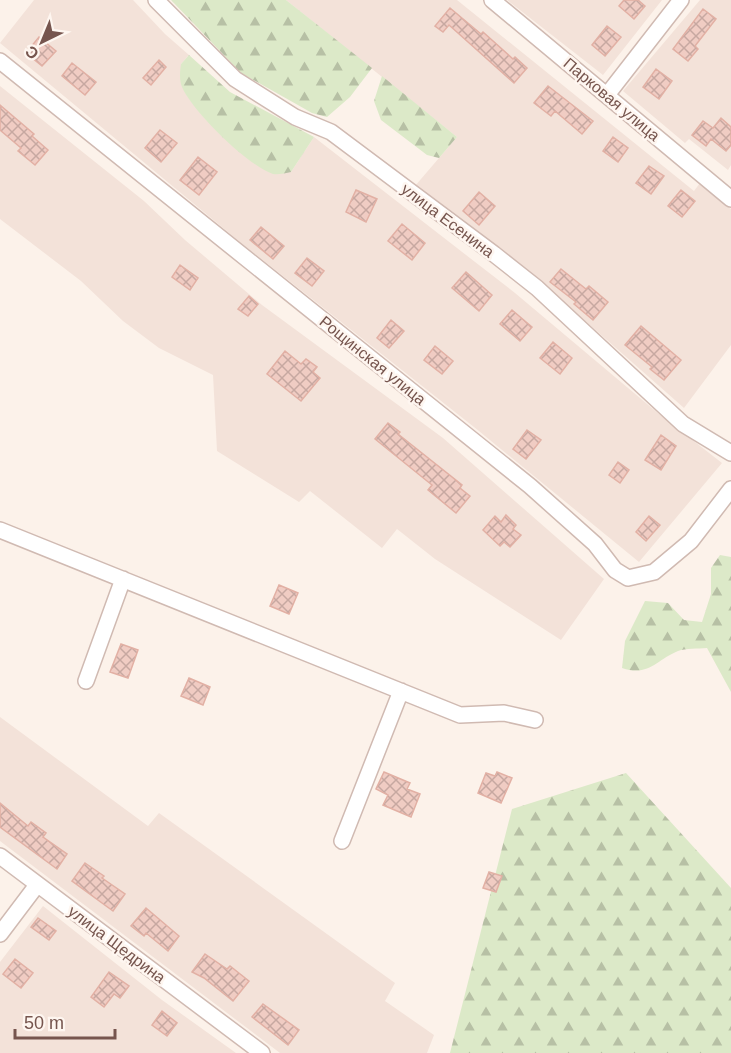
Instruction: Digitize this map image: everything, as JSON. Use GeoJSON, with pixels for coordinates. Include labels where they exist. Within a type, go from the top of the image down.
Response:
{"type":"FeatureCollection","features":[{"type":"Feature","properties":{"kind":"street","name":"улица Есенина"},"geometry":{"type":"LineString","coordinates":[[156,0],[235,79],[295,117],[331,132],[494,254],[537,288],[683,424],[731,453]]}},
{"type":"Feature","properties":{"kind":"street","name":"Парковая улица"},"geometry":{"type":"LineString","coordinates":[[492,0],[728,191]]}},
{"type":"Feature","properties":{"kind":"street"},"geometry":{"type":"LineString","coordinates":[[607,95],[681,0]]}},
{"type":"Feature","properties":{"kind":"street","name":"Рощинская улица"},"geometry":{"type":"LineString","coordinates":[[0,62],[530,486],[595,544],[615,570],[628,579],[654,572],[691,541],[731,489]]}},
{"type":"Feature","properties":{"kind":"street"},"geometry":{"type":"LineString","coordinates":[[0,530],[460,715],[504,713],[535,720]]}},
{"type":"Feature","properties":{"kind":"street"},"geometry":{"type":"LineString","coordinates":[[86,681],[123,579]]}},
{"type":"Feature","properties":{"kind":"street"},"geometry":{"type":"LineString","coordinates":[[342,841],[401,691]]}},
{"type":"Feature","properties":{"kind":"street","name":"улица Щедрина"},"geometry":{"type":"LineString","coordinates":[[0,856],[262,1053]]}},
{"type":"Feature","properties":{"kind":"street"},"geometry":{"type":"LineString","coordinates":[[0,934],[37,885]]}},
{"type":"Feature","properties":{"kind":"shaded area"},"geometry":{"type":"Polygon","coordinates":[[[34,0],[133,0],[165,34],[189,55],[181,64],[187,96],[207,121],[291,172],[314,137],[515,293],[659,414],[722,463],[639,562],[474,427],[240,242],[0,43],[34,0]]]}},
{"type":"Feature","properties":{"kind":"shaded area"},"geometry":{"type":"Polygon","coordinates":[[[286,0],[457,0],[694,191],[700,183],[731,209],[731,345],[684,408],[531,273],[415,186],[457,137],[286,0]]]}},
{"type":"Feature","properties":{"kind":"shaded area"},"geometry":{"type":"Polygon","coordinates":[[[507,0],[662,0],[603,75],[507,0]]]}},
{"type":"Feature","properties":{"kind":"shaded area"},"geometry":{"type":"Polygon","coordinates":[[[700,0],[731,0],[731,165],[728,170],[689,139],[685,143],[623,91],[700,0]]]}},
{"type":"Feature","properties":{"kind":"shaded area"},"geometry":{"type":"Polygon","coordinates":[[[0,86],[144,201],[185,240],[262,305],[443,438],[604,579],[561,640],[435,559],[397,529],[382,548],[310,491],[299,502],[217,451],[213,375],[159,348],[123,321],[81,281],[0,219],[0,86]]]}},
{"type":"Feature","properties":{"kind":"shaded area"},"geometry":{"type":"Polygon","coordinates":[[[0,717],[148,826],[159,813],[395,983],[385,1001],[434,1035],[427,1053],[280,1053],[0,841],[0,717]]]}},
{"type":"Feature","properties":{"kind":"shaded area"},"geometry":{"type":"Polygon","coordinates":[[[43,906],[162,1000],[236,1053],[0,1053],[0,962],[43,906]]]}},
{"type":"Feature","properties":{"kind":"green space"},"geometry":{"type":"Polygon","coordinates":[[[171,0],[286,0],[372,68],[350,97],[327,117],[312,113],[241,73],[171,0]]]}},
{"type":"Feature","properties":{"kind":"green space"},"geometry":{"type":"Polygon","coordinates":[[[189,55],[230,92],[314,137],[291,172],[273,174],[262,169],[236,149],[197,110],[180,81],[181,64],[189,55]]]}},
{"type":"Feature","properties":{"kind":"green space"},"geometry":{"type":"Polygon","coordinates":[[[382,76],[457,137],[439,158],[427,155],[381,120],[374,101],[382,76]]]}},
{"type":"Feature","properties":{"kind":"green space"},"geometry":{"type":"Polygon","coordinates":[[[720,555],[731,557],[731,692],[707,648],[678,651],[646,669],[622,668],[625,641],[645,601],[668,603],[684,620],[702,622],[711,594],[711,568],[720,555]]]}},
{"type":"Feature","properties":{"kind":"green space"},"geometry":{"type":"Polygon","coordinates":[[[626,773],[731,888],[731,1053],[450,1053],[512,809],[626,773]]]}},
{"type":"Feature","properties":{"kind":"building"},"geometry":{"type":"Polygon","coordinates":[[[624,0],[638,0],[645,6],[634,19],[619,6],[624,0]]]}},
{"type":"Feature","properties":{"kind":"building"},"geometry":{"type":"Polygon","coordinates":[[[450,8],[527,68],[514,83],[449,25],[443,32],[435,26],[450,8]]]}},
{"type":"Feature","properties":{"kind":"building"},"geometry":{"type":"Polygon","coordinates":[[[703,9],[716,19],[695,46],[698,49],[688,61],[673,49],[703,9]]]}},
{"type":"Feature","properties":{"kind":"building"},"geometry":{"type":"Polygon","coordinates":[[[607,26],[621,37],[605,56],[592,45],[607,26]]]}},
{"type":"Feature","properties":{"kind":"building"},"geometry":{"type":"Polygon","coordinates":[[[39,37],[56,51],[42,66],[26,53],[39,37]]]}},
{"type":"Feature","properties":{"kind":"building"},"geometry":{"type":"Polygon","coordinates":[[[159,60],[166,67],[151,85],[143,78],[159,60]]]}},
{"type":"Feature","properties":{"kind":"building"},"geometry":{"type":"Polygon","coordinates":[[[72,63],[96,82],[85,95],[62,76],[72,63]]]}},
{"type":"Feature","properties":{"kind":"building"},"geometry":{"type":"Polygon","coordinates":[[[656,69],[672,81],[659,99],[643,87],[656,69]]]}},
{"type":"Feature","properties":{"kind":"building"},"geometry":{"type":"Polygon","coordinates":[[[548,86],[593,121],[582,134],[555,111],[551,116],[534,103],[548,86]]]}},
{"type":"Feature","properties":{"kind":"building"},"geometry":{"type":"Polygon","coordinates":[[[0,105],[34,134],[32,136],[48,150],[35,165],[18,151],[21,148],[0,130],[0,105]]]}},
{"type":"Feature","properties":{"kind":"building"},"geometry":{"type":"Polygon","coordinates":[[[721,118],[731,127],[731,145],[726,151],[711,139],[706,146],[692,135],[703,121],[713,128],[721,118]]]}},
{"type":"Feature","properties":{"kind":"building"},"geometry":{"type":"Polygon","coordinates":[[[160,130],[177,143],[161,162],[145,148],[160,130]]]}},
{"type":"Feature","properties":{"kind":"building"},"geometry":{"type":"Polygon","coordinates":[[[613,137],[628,148],[618,162],[603,151],[613,137]]]}},
{"type":"Feature","properties":{"kind":"building"},"geometry":{"type":"Polygon","coordinates":[[[198,157],[217,172],[199,195],[180,180],[198,157]]]}},
{"type":"Feature","properties":{"kind":"building"},"geometry":{"type":"Polygon","coordinates":[[[649,166],[664,176],[651,194],[636,183],[649,166]]]}},
{"type":"Feature","properties":{"kind":"building"},"geometry":{"type":"Polygon","coordinates":[[[356,190],[377,199],[366,222],[346,212],[356,190]]]}},
{"type":"Feature","properties":{"kind":"building"},"geometry":{"type":"Polygon","coordinates":[[[681,190],[695,201],[682,217],[668,206],[681,190]]]}},
{"type":"Feature","properties":{"kind":"building"},"geometry":{"type":"Polygon","coordinates":[[[479,192],[495,206],[479,225],[463,211],[479,192]]]}},
{"type":"Feature","properties":{"kind":"building"},"geometry":{"type":"Polygon","coordinates":[[[402,224],[425,243],[412,260],[388,241],[402,224]]]}},
{"type":"Feature","properties":{"kind":"building"},"geometry":{"type":"Polygon","coordinates":[[[261,227],[284,246],[273,259],[250,240],[261,227]]]}},
{"type":"Feature","properties":{"kind":"building"},"geometry":{"type":"Polygon","coordinates":[[[307,258],[324,271],[312,286],[295,273],[307,258]]]}},
{"type":"Feature","properties":{"kind":"building"},"geometry":{"type":"Polygon","coordinates":[[[180,265],[198,278],[190,290],[172,277],[180,265]]]}},
{"type":"Feature","properties":{"kind":"building"},"geometry":{"type":"Polygon","coordinates":[[[561,269],[586,289],[589,286],[608,302],[593,320],[574,304],[576,302],[550,282],[561,269]]]}},
{"type":"Feature","properties":{"kind":"building"},"geometry":{"type":"Polygon","coordinates":[[[466,272],[492,295],[479,311],[452,288],[466,272]]]}},
{"type":"Feature","properties":{"kind":"building"},"geometry":{"type":"Polygon","coordinates":[[[249,296],[258,304],[248,316],[238,309],[249,296]]]}},
{"type":"Feature","properties":{"kind":"building"},"geometry":{"type":"Polygon","coordinates":[[[512,310],[532,327],[520,341],[500,324],[512,310]]]}},
{"type":"Feature","properties":{"kind":"building"},"geometry":{"type":"Polygon","coordinates":[[[391,320],[404,331],[389,348],[377,338],[391,320]]]}},
{"type":"Feature","properties":{"kind":"building"},"geometry":{"type":"Polygon","coordinates":[[[641,326],[681,360],[664,380],[625,345],[641,326]]]}},
{"type":"Feature","properties":{"kind":"building"},"geometry":{"type":"Polygon","coordinates":[[[553,342],[572,358],[560,374],[540,358],[553,342]]]}},
{"type":"Feature","properties":{"kind":"building"},"geometry":{"type":"Polygon","coordinates":[[[435,346],[453,361],[442,374],[424,360],[435,346]]]}},
{"type":"Feature","properties":{"kind":"building"},"geometry":{"type":"Polygon","coordinates":[[[285,351],[301,364],[306,359],[317,367],[313,372],[320,378],[301,401],[267,374],[285,351]]]}},
{"type":"Feature","properties":{"kind":"building"},"geometry":{"type":"Polygon","coordinates":[[[388,423],[400,432],[398,434],[462,485],[460,488],[470,496],[456,513],[428,490],[432,485],[375,439],[388,423]]]}},
{"type":"Feature","properties":{"kind":"building"},"geometry":{"type":"Polygon","coordinates":[[[527,430],[541,440],[526,459],[513,449],[527,430]]]}},
{"type":"Feature","properties":{"kind":"building"},"geometry":{"type":"Polygon","coordinates":[[[661,435],[676,446],[661,470],[645,460],[661,435]]]}},
{"type":"Feature","properties":{"kind":"building"},"geometry":{"type":"Polygon","coordinates":[[[618,462],[629,470],[620,483],[609,475],[618,462]]]}},
{"type":"Feature","properties":{"kind":"building"},"geometry":{"type":"Polygon","coordinates":[[[506,515],[516,525],[513,529],[521,535],[510,547],[504,542],[500,546],[483,530],[495,516],[501,522],[506,515]]]}},
{"type":"Feature","properties":{"kind":"building"},"geometry":{"type":"Polygon","coordinates":[[[649,516],[660,525],[646,541],[636,532],[649,516]]]}},
{"type":"Feature","properties":{"kind":"building"},"geometry":{"type":"Polygon","coordinates":[[[279,585],[298,593],[289,614],[270,606],[279,585]]]}},
{"type":"Feature","properties":{"kind":"building"},"geometry":{"type":"Polygon","coordinates":[[[121,644],[138,650],[128,678],[110,672],[121,644]]]}},
{"type":"Feature","properties":{"kind":"building"},"geometry":{"type":"Polygon","coordinates":[[[189,678],[210,687],[203,705],[181,696],[189,678]]]}},
{"type":"Feature","properties":{"kind":"building"},"geometry":{"type":"Polygon","coordinates":[[[384,772],[410,783],[407,789],[420,794],[411,817],[383,805],[388,795],[376,789],[384,772]]]}},
{"type":"Feature","properties":{"kind":"building"},"geometry":{"type":"Polygon","coordinates":[[[497,772],[512,778],[501,803],[478,793],[486,773],[495,776],[497,772]]]}},
{"type":"Feature","properties":{"kind":"building"},"geometry":{"type":"Polygon","coordinates":[[[0,803],[28,826],[31,822],[46,833],[43,837],[67,854],[57,869],[0,827],[0,803]]]}},
{"type":"Feature","properties":{"kind":"building"},"geometry":{"type":"Polygon","coordinates":[[[85,863],[125,894],[113,911],[72,881],[85,863]]]}},
{"type":"Feature","properties":{"kind":"building"},"geometry":{"type":"Polygon","coordinates":[[[489,872],[502,876],[496,892],[483,888],[489,872]]]}},
{"type":"Feature","properties":{"kind":"building"},"geometry":{"type":"Polygon","coordinates":[[[146,908],[179,936],[168,951],[146,933],[144,936],[131,926],[146,908]]]}},
{"type":"Feature","properties":{"kind":"building"},"geometry":{"type":"Polygon","coordinates":[[[38,918],[56,931],[49,940],[31,927],[38,918]]]}},
{"type":"Feature","properties":{"kind":"building"},"geometry":{"type":"Polygon","coordinates":[[[205,954],[227,969],[230,966],[249,981],[233,1001],[204,978],[192,972],[205,954]]]}},
{"type":"Feature","properties":{"kind":"building"},"geometry":{"type":"Polygon","coordinates":[[[15,959],[33,973],[21,988],[3,974],[15,959]]]}},
{"type":"Feature","properties":{"kind":"building"},"geometry":{"type":"Polygon","coordinates":[[[109,972],[129,986],[120,998],[114,994],[104,1007],[91,997],[109,972]]]}},
{"type":"Feature","properties":{"kind":"building"},"geometry":{"type":"Polygon","coordinates":[[[263,1004],[299,1030],[288,1045],[252,1017],[263,1004]]]}},
{"type":"Feature","properties":{"kind":"building"},"geometry":{"type":"Polygon","coordinates":[[[162,1011],[177,1023],[167,1036],[152,1025],[162,1011]]]}}]}
